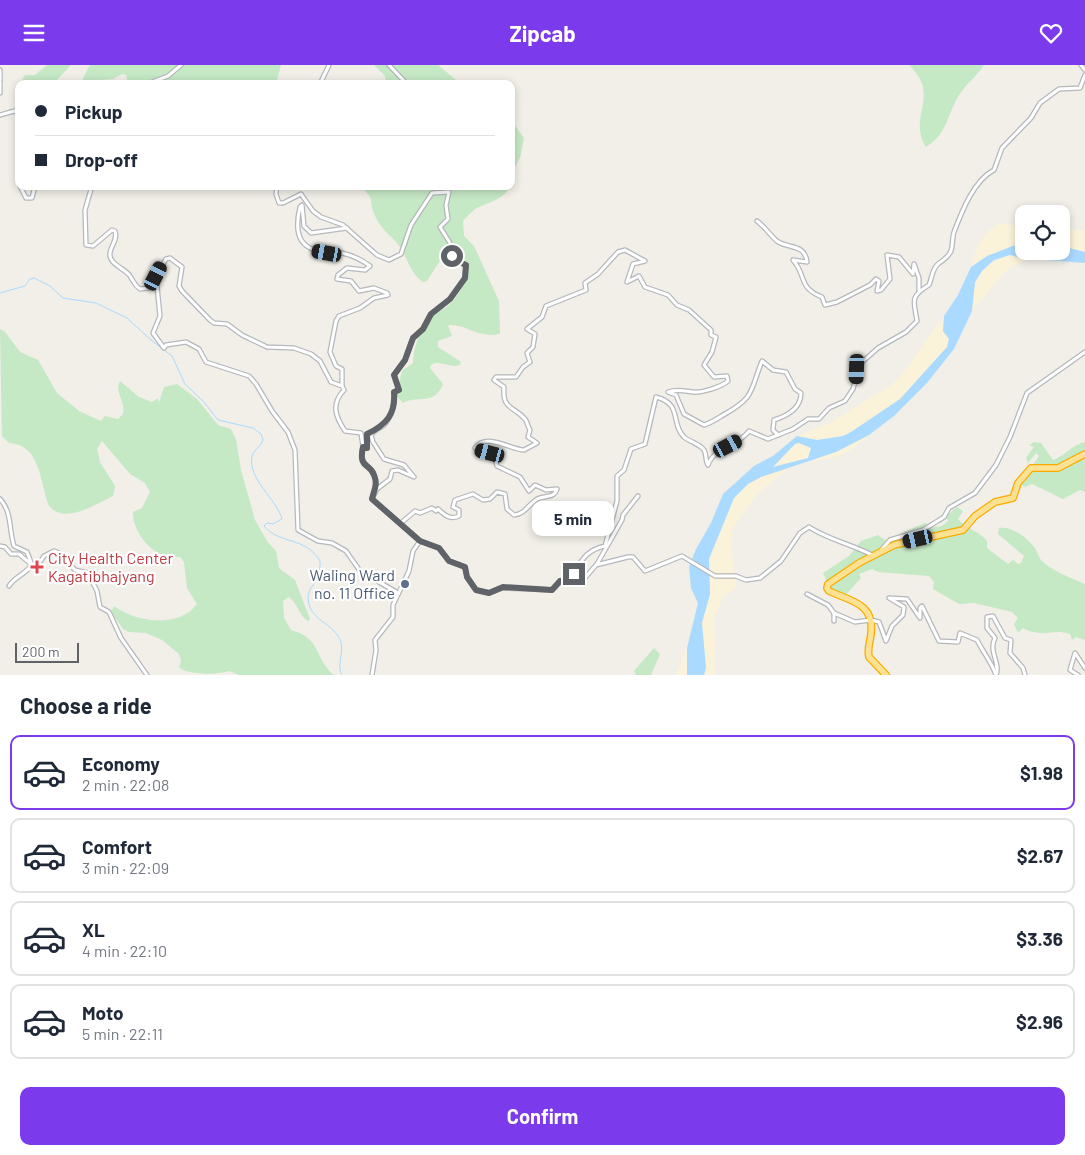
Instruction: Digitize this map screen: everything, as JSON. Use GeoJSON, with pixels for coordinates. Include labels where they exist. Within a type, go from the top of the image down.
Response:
{"type":"FeatureCollection","features":[{"type":"Feature","properties":{"kind":"highway"},"geometry":{"type":"LineString","coordinates":[[886,675],[869,657],[871,620],[864,608],[858,603],[832,593],[827,588],[831,582],[872,555],[894,545],[963,530],[975,516],[995,502],[1013,498],[1018,483],[1031,468],[1058,468],[1085,454]]}},
{"type":"Feature","properties":{"kind":"street"},"geometry":{"type":"LineString","coordinates":[[158,80],[168,76],[181,65]]}},
{"type":"Feature","properties":{"kind":"street"},"geometry":{"type":"LineString","coordinates":[[322,80],[329,65]]}},
{"type":"Feature","properties":{"kind":"street"},"geometry":{"type":"LineString","coordinates":[[389,65],[403,80]]}},
{"type":"Feature","properties":{"kind":"street"},"geometry":{"type":"LineString","coordinates":[[1081,65],[1085,71]]}},
{"type":"Feature","properties":{"kind":"street"},"geometry":{"type":"LineString","coordinates":[[0,70],[0,93]]}},
{"type":"Feature","properties":{"kind":"street"},"geometry":{"type":"LineString","coordinates":[[919,290],[929,285],[934,269],[946,260],[954,233],[969,201],[985,174],[994,170],[1002,148],[1031,118],[1040,103],[1059,89],[1080,88],[1085,75]]}},
{"type":"Feature","properties":{"kind":"street"},"geometry":{"type":"LineString","coordinates":[[0,115],[15,111]]}},
{"type":"Feature","properties":{"kind":"street"},"geometry":{"type":"LineString","coordinates":[[22,190],[26,198],[32,198],[34,190]]}},
{"type":"Feature","properties":{"kind":"street"},"geometry":{"type":"LineString","coordinates":[[91,190],[85,210],[86,245],[93,246],[112,230],[115,231],[116,239],[110,252],[110,257],[119,268],[130,276],[134,285],[140,289],[149,287],[166,259],[170,258],[182,267],[179,286],[182,291],[214,323],[228,324],[242,335],[268,347],[294,347],[310,354],[320,361],[331,382],[342,386]]}},
{"type":"Feature","properties":{"kind":"street"},"geometry":{"type":"LineString","coordinates":[[277,190],[279,203],[283,203],[301,194],[313,211],[348,228],[377,255],[389,259],[397,258],[404,248],[414,217],[431,195],[449,192],[446,205],[448,219],[440,227],[450,243],[452,256],[455,260],[466,265],[465,278],[450,299],[431,314],[423,329],[413,338],[405,360],[394,375],[399,390],[394,392],[395,403],[391,415],[385,424],[367,434],[367,448],[363,447]]}},
{"type":"Feature","properties":{"kind":"street"},"geometry":{"type":"LineString","coordinates":[[348,228],[311,233],[304,226],[302,205],[300,207],[298,226],[300,239],[305,246],[317,251],[346,254],[370,266],[364,270],[347,268],[338,275],[337,279],[351,281],[359,291],[374,288],[388,295],[374,298],[360,308],[342,314],[336,321],[330,352],[336,365],[342,369],[342,386],[344,390],[337,398],[335,411],[345,431],[360,433],[363,447],[363,463],[374,476],[377,489]]}},
{"type":"Feature","properties":{"kind":"street"},"geometry":{"type":"LineString","coordinates":[[373,432],[371,435],[373,442],[384,459],[404,465],[414,477],[398,470],[392,471],[390,479],[377,489],[372,499],[390,516],[401,523],[420,541],[439,548],[449,561],[465,567],[467,577],[476,590],[497,591],[503,587],[552,590],[560,581],[568,580],[572,576],[580,562],[594,548],[605,546],[617,501],[617,476],[624,470],[631,449],[645,444],[656,397],[665,400],[673,407],[679,428],[684,436],[704,450],[708,465],[716,455],[745,437],[749,431],[768,439],[793,429],[808,419],[819,419],[829,408],[844,401],[853,389],[860,364],[878,348],[906,332],[917,321],[914,303],[919,290],[919,278],[914,263],[913,274],[899,257],[887,255],[890,279],[882,290],[877,291],[879,281],[876,279],[870,285],[837,302],[825,305],[822,297],[811,293],[806,288],[802,280],[802,271],[793,260],[801,263],[807,262],[802,251],[795,246],[782,244],[757,221]]}},
{"type":"Feature","properties":{"kind":"street"},"geometry":{"type":"LineString","coordinates":[[401,523],[415,511],[420,513],[432,508],[436,511],[438,509],[448,517],[457,517],[460,514],[459,510],[453,507],[455,500],[473,494],[483,500],[490,499],[497,492],[505,495],[507,509],[514,515],[524,513],[538,499],[552,497],[556,493],[557,489],[546,490],[535,485],[529,491],[520,477],[497,466],[494,455],[474,448],[480,443],[493,441],[524,450],[537,443],[528,437],[530,430],[525,418],[509,407],[503,398],[504,387],[494,380],[496,377],[516,377],[523,367],[530,362],[527,353],[533,347],[535,334],[527,329],[542,317],[546,306],[586,290],[585,283],[598,274],[618,253],[625,250],[645,261],[632,265],[627,282],[639,276],[645,287],[668,295],[677,305],[689,310],[700,321],[707,324],[711,329],[711,335],[716,337],[712,352],[704,365],[714,377],[727,376],[728,381],[722,385],[695,393],[681,390],[668,392],[676,395],[684,414],[704,425],[738,408],[745,401],[754,385],[762,361],[773,370],[786,372],[795,389],[801,393],[796,408],[787,415],[774,420],[773,430],[778,435]]}},
{"type":"Feature","properties":{"kind":"street"},"geometry":{"type":"LineString","coordinates":[[156,276],[160,316],[153,333],[164,348],[166,345],[186,342],[199,349],[206,362],[249,376],[288,432],[295,449],[298,531],[318,541],[332,543],[346,551],[360,571],[398,593]]}},
{"type":"Feature","properties":{"kind":"street"},"geometry":{"type":"LineString","coordinates":[[880,551],[890,539],[923,530],[944,517],[949,508],[976,493],[996,465],[1010,437],[1027,393],[1085,352]]}},
{"type":"Feature","properties":{"kind":"street"},"geometry":{"type":"LineString","coordinates":[[572,576],[574,578],[585,578],[596,565],[605,553],[622,520],[622,515],[638,496]]}},
{"type":"Feature","properties":{"kind":"street"},"geometry":{"type":"LineString","coordinates":[[0,499],[7,510],[13,544],[17,549],[28,553],[32,565]]}},
{"type":"Feature","properties":{"kind":"street"},"geometry":{"type":"LineString","coordinates":[[596,565],[633,557],[645,571],[682,556],[715,576],[736,576],[746,580],[760,578],[781,561],[800,533],[809,527],[832,540],[856,547],[872,555]]}},
{"type":"Feature","properties":{"kind":"street"},"geometry":{"type":"LineString","coordinates":[[372,675],[376,650],[375,640],[394,617],[393,605],[408,571],[413,551],[420,541]]}},
{"type":"Feature","properties":{"kind":"street"},"geometry":{"type":"LineString","coordinates":[[0,546],[5,547],[10,554],[21,555],[32,565],[38,565],[44,556],[54,551],[59,553],[75,570],[88,573],[97,591],[100,607],[109,612],[121,638],[146,675]]}},
{"type":"Feature","properties":{"kind":"street"},"geometry":{"type":"LineString","coordinates":[[9,586],[14,578],[32,565]]}},
{"type":"Feature","properties":{"kind":"street"},"geometry":{"type":"LineString","coordinates":[[807,594],[828,605],[834,613],[855,623],[871,620],[882,624],[886,641],[892,626],[903,615],[904,607],[889,598],[907,599],[920,618],[922,606],[940,641],[958,642],[960,633],[977,640],[983,654],[994,667],[996,675],[998,667],[992,649],[995,638],[987,628],[987,617],[993,616],[1005,637],[1011,640],[1010,653],[1023,669],[1025,675]]}},
{"type":"Feature","properties":{"kind":"street"},"geometry":{"type":"LineString","coordinates":[[834,613],[834,621]]}},
{"type":"Feature","properties":{"kind":"street"},"geometry":{"type":"LineString","coordinates":[[1078,675],[1070,670],[1074,653],[1085,668]]}},
{"type":"Feature","properties":{"kind":"green space"},"geometry":{"type":"Polygon","coordinates":[[[47,65],[71,65],[57,80],[22,80],[25,75],[35,75],[47,65]]]}},
{"type":"Feature","properties":{"kind":"green space"},"geometry":{"type":"Polygon","coordinates":[[[90,65],[281,65],[277,80],[127,80],[126,75],[122,74],[113,79],[83,80],[90,65]]]}},
{"type":"Feature","properties":{"kind":"green space"},"geometry":{"type":"Polygon","coordinates":[[[374,65],[438,65],[456,80],[386,80],[385,76],[374,65]]]}},
{"type":"Feature","properties":{"kind":"green space"},"geometry":{"type":"Polygon","coordinates":[[[909,65],[984,65],[959,95],[939,135],[926,147],[921,136],[920,125],[924,97],[923,87],[918,76],[909,65]]]}},
{"type":"Feature","properties":{"kind":"green space"},"geometry":{"type":"Polygon","coordinates":[[[515,126],[524,138],[520,158],[515,167],[515,126]]]}},
{"type":"Feature","properties":{"kind":"green space"},"geometry":{"type":"Polygon","coordinates":[[[508,190],[501,197],[472,211],[463,221],[464,236],[474,246],[499,301],[500,334],[478,333],[455,325],[448,325],[452,336],[438,341],[438,347],[461,362],[460,365],[456,366],[438,363],[431,365],[430,368],[443,384],[439,391],[430,398],[403,403],[396,395],[401,390],[399,384],[402,371],[413,363],[417,343],[426,324],[437,313],[446,308],[460,291],[469,263],[452,253],[445,253],[427,281],[423,282],[415,274],[397,243],[380,225],[373,211],[369,195],[365,191],[508,190]]]}},
{"type":"Feature","properties":{"kind":"green space"},"geometry":{"type":"Polygon","coordinates":[[[0,329],[5,332],[20,352],[38,360],[57,393],[79,411],[101,421],[105,416],[118,419],[123,414],[123,405],[118,389],[120,381],[139,397],[152,402],[158,398],[159,403],[164,387],[177,384],[197,399],[218,425],[231,429],[236,439],[241,470],[255,520],[267,541],[276,551],[279,568],[295,580],[310,619],[308,621],[305,619],[289,597],[283,601],[284,618],[291,630],[308,638],[323,662],[334,675],[239,675],[229,671],[210,674],[188,672],[179,667],[181,661],[179,654],[162,640],[146,633],[129,632],[123,629],[111,612],[114,606],[133,616],[145,619],[168,620],[189,612],[197,604],[187,588],[184,562],[180,557],[164,556],[158,553],[142,538],[135,525],[133,512],[142,508],[150,492],[145,483],[130,474],[102,441],[97,449],[100,462],[115,486],[113,496],[89,508],[72,513],[63,514],[49,506],[38,467],[33,458],[20,445],[9,443],[2,436],[0,329]]]}},
{"type":"Feature","properties":{"kind":"green space"},"geometry":{"type":"Polygon","coordinates":[[[1034,442],[1041,443],[1053,460],[1085,442],[1085,449],[1076,456],[1085,455],[1085,492],[1080,490],[1063,499],[1032,484],[1025,487],[1020,484],[1039,456],[1036,453],[1028,463],[1026,458],[1034,447],[1029,445],[1034,442]]]}},
{"type":"Feature","properties":{"kind":"green space"},"geometry":{"type":"Polygon","coordinates":[[[957,507],[963,511],[958,519],[984,538],[987,541],[987,548],[1008,564],[1013,560],[1018,564],[1021,563],[1024,556],[998,534],[999,528],[1019,533],[1032,544],[1040,559],[1047,566],[1085,584],[1085,640],[1076,637],[1072,640],[1070,634],[1064,632],[1037,633],[1023,628],[1018,633],[1014,624],[1018,618],[1012,612],[974,603],[959,604],[933,589],[934,582],[929,576],[878,572],[872,569],[859,574],[861,578],[841,600],[827,594],[827,582],[823,573],[849,556],[861,541],[878,535],[885,540],[925,523],[935,527],[941,526],[949,520],[946,519],[941,523],[934,522],[943,514],[950,513],[957,507]]]}},
{"type":"Feature","properties":{"kind":"green space"},"geometry":{"type":"Polygon","coordinates":[[[654,648],[660,654],[651,675],[636,675],[634,671],[654,648]]]}},
{"type":"Feature","properties":{"kind":"sand"},"geometry":{"type":"Polygon","coordinates":[[[1005,223],[1015,226],[1015,247],[987,256],[971,267],[982,239],[998,225],[1005,223]]]}},
{"type":"Feature","properties":{"kind":"sand"},"geometry":{"type":"Polygon","coordinates":[[[1070,229],[1085,231],[1085,252],[1070,248],[1070,229]]]}},
{"type":"Feature","properties":{"kind":"sand"},"geometry":{"type":"Polygon","coordinates":[[[1010,255],[1015,256],[1015,260],[1025,260],[1005,271],[972,311],[976,282],[991,263],[1010,255]]]}},
{"type":"Feature","properties":{"kind":"sand"},"geometry":{"type":"Polygon","coordinates":[[[944,316],[943,331],[949,339],[947,347],[900,400],[843,436],[817,440],[798,436],[832,422],[890,386],[901,376],[944,316]]]}},
{"type":"Feature","properties":{"kind":"sand"},"geometry":{"type":"Polygon","coordinates":[[[869,435],[856,446],[838,456],[814,461],[869,435]]]}},
{"type":"Feature","properties":{"kind":"sand"},"geometry":{"type":"Polygon","coordinates":[[[799,443],[812,448],[808,458],[773,467],[795,444],[799,443]]]}},
{"type":"Feature","properties":{"kind":"sand"},"geometry":{"type":"Polygon","coordinates":[[[791,466],[757,494],[732,529],[731,548],[736,587],[723,597],[714,617],[715,675],[704,675],[706,668],[702,623],[710,594],[709,561],[713,547],[734,498],[748,484],[791,466]]]}},
{"type":"Feature","properties":{"kind":"sand"},"geometry":{"type":"Polygon","coordinates":[[[687,648],[687,675],[676,675],[687,648]]]}},
{"type":"Feature","properties":{"kind":"water"},"geometry":{"type":"Polygon","coordinates":[[[1015,245],[1015,256],[1010,255],[994,260],[982,271],[975,282],[972,311],[954,349],[927,383],[894,416],[869,435],[836,452],[761,477],[748,484],[734,498],[709,559],[710,594],[702,623],[706,668],[704,675],[687,675],[687,648],[698,603],[691,588],[689,567],[723,494],[754,466],[773,456],[797,436],[817,440],[843,436],[900,399],[947,347],[949,339],[943,331],[944,316],[958,295],[971,267],[987,256],[1015,245]],[[799,443],[795,444],[773,467],[808,458],[811,448],[799,443]]]}},
{"type":"Feature","properties":{"kind":"water"},"geometry":{"type":"Polygon","coordinates":[[[1070,248],[1085,252],[1085,263],[1047,260],[1070,260],[1070,248]]]}},
{"type":"Feature","properties":{"kind":"waterway"},"geometry":{"type":"LineString","coordinates":[[0,293],[25,286],[30,279],[34,278],[50,286],[63,298],[96,303],[127,318],[172,356],[185,384],[204,402],[218,420],[253,428],[261,434],[263,440],[252,456],[252,464],[258,481],[282,519],[273,524],[267,523],[264,526],[277,536],[307,548],[320,561],[319,574],[309,593],[309,605],[317,617],[333,630],[341,642],[340,671],[342,675]]}},
{"type":"Feature","properties":{"kind":"place","name":"City Health Center Kagatibhajyang"},"geometry":{"type":"Point","coordinates":[37,567]}},
{"type":"Feature","properties":{"kind":"place","name":"Waling Ward no. 11 Office"},"geometry":{"type":"Point","coordinates":[405,584]}},
{"type":"Feature","properties":{"kind":"route"},"geometry":{"type":"LineString","coordinates":[[452,256],[455,260],[466,265],[465,278],[456,288],[450,299],[431,314],[423,329],[413,338],[405,360],[394,373],[394,382],[399,390],[394,392],[395,403],[391,415],[385,424],[367,434],[367,448],[363,447],[361,457],[364,465],[374,476],[377,489],[372,495],[372,499],[390,516],[403,524],[420,541],[439,548],[449,561],[465,567],[467,577],[476,590],[489,593],[503,587],[509,589],[524,588],[533,591],[552,590],[560,581],[568,580],[574,574]]}}]}
